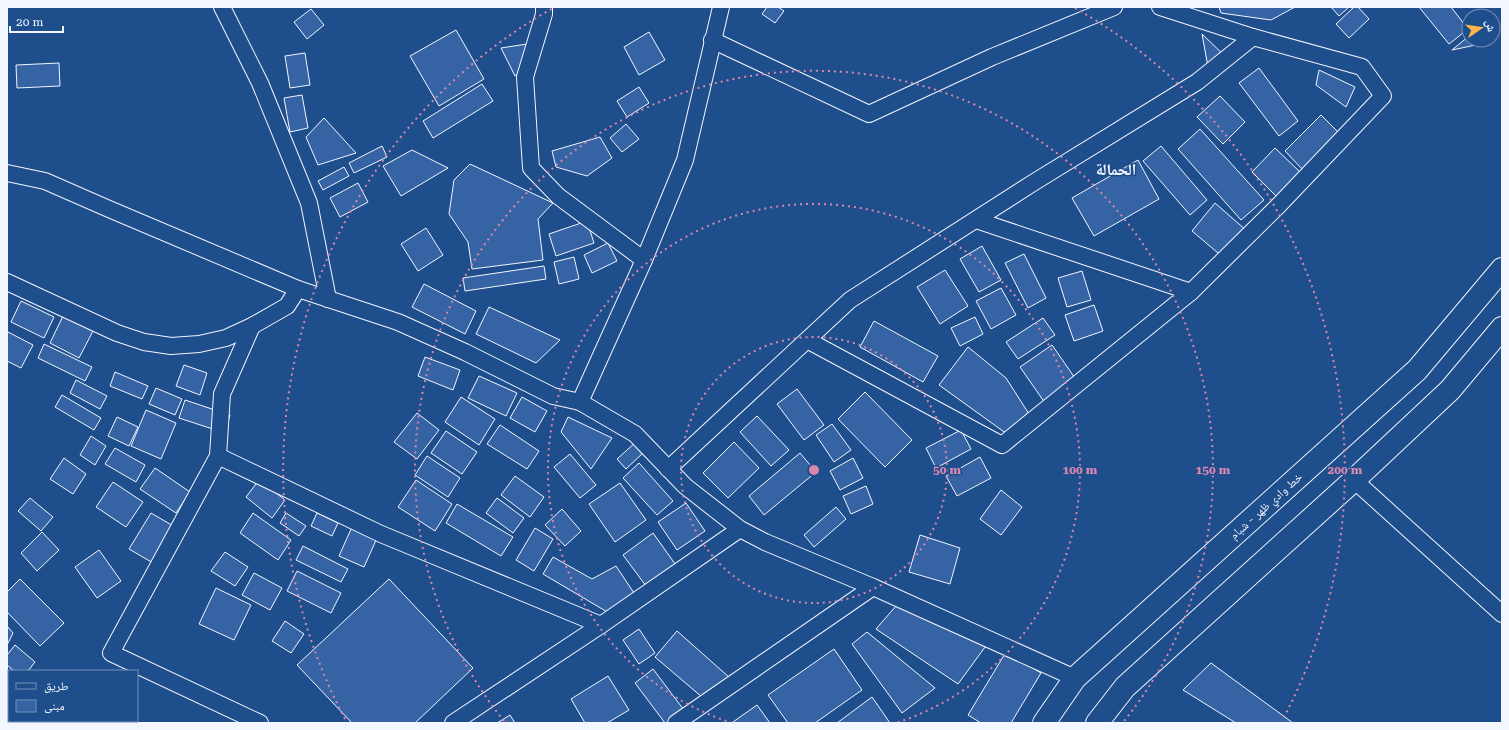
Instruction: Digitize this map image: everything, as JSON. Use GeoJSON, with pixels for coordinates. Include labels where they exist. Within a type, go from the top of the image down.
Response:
{"type":"FeatureCollection","features":[{"type":"Feature","properties":{"kind":"main road","name":"خط وادي ظهر - شبام"},"geometry":{"type":"LineString","coordinates":[[1044,723],[1075,678],[1417,370],[1502,269]]}},
{"type":"Feature","properties":{"kind":"main road"},"geometry":{"type":"LineString","coordinates":[[1097,723],[1125,687],[1354,480],[1450,390],[1502,328]]}},
{"type":"Feature","properties":{"kind":"street"},"geometry":{"type":"LineString","coordinates":[[222,7],[260,83],[308,203],[328,299]]}},
{"type":"Feature","properties":{"kind":"street"},"geometry":{"type":"LineString","coordinates":[[544,7],[544,14],[525,77],[531,168],[558,196],[644,260]]}},
{"type":"Feature","properties":{"kind":"street"},"geometry":{"type":"LineString","coordinates":[[580,402],[644,260],[685,160],[720,7]]}},
{"type":"Feature","properties":{"kind":"street"},"geometry":{"type":"LineString","coordinates":[[712,40],[869,114],[992,57],[1114,7]]}},
{"type":"Feature","properties":{"kind":"street"},"geometry":{"type":"LineString","coordinates":[[807,340],[1002,445],[1191,292],[1279,205],[1383,96],[1362,67],[1253,37],[1160,7]]}},
{"type":"Feature","properties":{"kind":"street"},"geometry":{"type":"LineString","coordinates":[[668,469],[850,300],[1197,82],[1253,37]]}},
{"type":"Feature","properties":{"kind":"street"},"geometry":{"type":"LineString","coordinates":[[7,173],[45,180],[109,209],[298,289],[398,322],[465,352],[553,396],[580,402],[635,434],[685,486],[740,530],[873,587],[1075,678]]}},
{"type":"Feature","properties":{"kind":"street"},"geometry":{"type":"LineString","coordinates":[[976,220],[1191,292]]}},
{"type":"Feature","properties":{"kind":"street"},"geometry":{"type":"LineString","coordinates":[[7,282],[117,333],[144,342],[171,346],[199,344],[226,338],[252,326],[287,306],[298,289]]}},
{"type":"Feature","properties":{"kind":"street"},"geometry":{"type":"LineString","coordinates":[[252,326],[222,394],[218,456],[111,653],[260,723]]}},
{"type":"Feature","properties":{"kind":"street"},"geometry":{"type":"LineString","coordinates":[[218,456],[382,534],[601,625]]}},
{"type":"Feature","properties":{"kind":"street"},"geometry":{"type":"LineString","coordinates":[[1354,480],[1502,614]]}},
{"type":"Feature","properties":{"kind":"street"},"geometry":{"type":"LineString","coordinates":[[453,723],[601,625],[740,530]]}},
{"type":"Feature","properties":{"kind":"street"},"geometry":{"type":"LineString","coordinates":[[676,723],[873,587]]}},
{"type":"Feature","properties":{"kind":"building"},"geometry":{"type":"Polygon","coordinates":[[[767,7],[778,7],[784,11],[775,23],[762,14],[767,7]]]}},
{"type":"Feature","properties":{"kind":"building"},"geometry":{"type":"Polygon","coordinates":[[[1219,7],[1295,7],[1271,20],[1221,13],[1219,7]]]}},
{"type":"Feature","properties":{"kind":"building"},"geometry":{"type":"Polygon","coordinates":[[[1331,7],[1349,7],[1339,16],[1331,7]]]}},
{"type":"Feature","properties":{"kind":"building"},"geometry":{"type":"Polygon","coordinates":[[[1354,7],[1358,7],[1369,19],[1349,38],[1336,24],[1354,7]]]}},
{"type":"Feature","properties":{"kind":"building"},"geometry":{"type":"Polygon","coordinates":[[[1419,7],[1451,7],[1461,20],[1461,35],[1449,44],[1419,7]]]}},
{"type":"Feature","properties":{"kind":"building"},"geometry":{"type":"Polygon","coordinates":[[[311,9],[324,25],[307,39],[294,22],[311,9]]]}},
{"type":"Feature","properties":{"kind":"building"},"geometry":{"type":"Polygon","coordinates":[[[456,30],[484,79],[439,106],[410,56],[456,30]]]}},
{"type":"Feature","properties":{"kind":"building"},"geometry":{"type":"Polygon","coordinates":[[[649,32],[665,60],[639,75],[624,47],[649,32]]]}},
{"type":"Feature","properties":{"kind":"building"},"geometry":{"type":"Polygon","coordinates":[[[1202,34],[1228,59],[1210,78],[1202,34]]]}},
{"type":"Feature","properties":{"kind":"building"},"geometry":{"type":"Polygon","coordinates":[[[1461,43],[1462,48],[1452,50],[1461,43]]]}},
{"type":"Feature","properties":{"kind":"building"},"geometry":{"type":"Polygon","coordinates":[[[527,44],[539,57],[515,76],[501,48],[527,44]]]}},
{"type":"Feature","properties":{"kind":"building"},"geometry":{"type":"Polygon","coordinates":[[[305,53],[310,85],[290,88],[285,56],[305,53]]]}},
{"type":"Feature","properties":{"kind":"building"},"geometry":{"type":"Polygon","coordinates":[[[59,63],[60,86],[17,88],[16,65],[59,63]]]}},
{"type":"Feature","properties":{"kind":"building"},"geometry":{"type":"Polygon","coordinates":[[[1259,68],[1298,121],[1279,136],[1239,83],[1259,68]]]}},
{"type":"Feature","properties":{"kind":"building"},"geometry":{"type":"Polygon","coordinates":[[[1319,70],[1355,87],[1346,107],[1316,85],[1319,70]]]}},
{"type":"Feature","properties":{"kind":"building"},"geometry":{"type":"Polygon","coordinates":[[[482,84],[493,101],[433,138],[423,121],[482,84]]]}},
{"type":"Feature","properties":{"kind":"building"},"geometry":{"type":"Polygon","coordinates":[[[639,87],[649,103],[627,117],[617,101],[639,87]]]}},
{"type":"Feature","properties":{"kind":"building"},"geometry":{"type":"Polygon","coordinates":[[[302,95],[308,128],[290,132],[284,98],[302,95]]]}},
{"type":"Feature","properties":{"kind":"building"},"geometry":{"type":"Polygon","coordinates":[[[1220,96],[1245,122],[1223,144],[1197,117],[1220,96]]]}},
{"type":"Feature","properties":{"kind":"building"},"geometry":{"type":"Polygon","coordinates":[[[1321,115],[1340,134],[1303,170],[1285,151],[1321,115]]]}},
{"type":"Feature","properties":{"kind":"building"},"geometry":{"type":"Polygon","coordinates":[[[324,118],[356,153],[318,165],[306,137],[324,118]]]}},
{"type":"Feature","properties":{"kind":"building"},"geometry":{"type":"Polygon","coordinates":[[[626,124],[639,139],[622,152],[610,138],[626,124]]]}},
{"type":"Feature","properties":{"kind":"building"},"geometry":{"type":"Polygon","coordinates":[[[1200,129],[1264,200],[1241,220],[1178,149],[1200,129]]]}},
{"type":"Feature","properties":{"kind":"building"},"geometry":{"type":"Polygon","coordinates":[[[600,137],[612,158],[587,176],[556,167],[552,151],[600,137]]]}},
{"type":"Feature","properties":{"kind":"building"},"geometry":{"type":"Polygon","coordinates":[[[382,146],[387,157],[354,173],[349,163],[382,146]]]}},
{"type":"Feature","properties":{"kind":"building"},"geometry":{"type":"Polygon","coordinates":[[[1161,146],[1207,200],[1190,215],[1143,161],[1161,146]]]}},
{"type":"Feature","properties":{"kind":"building"},"geometry":{"type":"Polygon","coordinates":[[[1275,148],[1300,172],[1276,196],[1252,172],[1275,148]]]}},
{"type":"Feature","properties":{"kind":"building"},"geometry":{"type":"Polygon","coordinates":[[[412,150],[448,168],[401,196],[383,166],[412,150]]]}},
{"type":"Feature","properties":{"kind":"building"},"geometry":{"type":"Polygon","coordinates":[[[1138,160],[1159,199],[1094,236],[1072,198],[1138,160]]]}},
{"type":"Feature","properties":{"kind":"building"},"geometry":{"type":"Polygon","coordinates":[[[470,164],[553,203],[538,219],[543,260],[472,269],[468,242],[449,214],[454,180],[470,164]]]}},
{"type":"Feature","properties":{"kind":"building"},"geometry":{"type":"Polygon","coordinates":[[[344,167],[349,176],[323,190],[318,181],[344,167]]]}},
{"type":"Feature","properties":{"kind":"building"},"geometry":{"type":"Polygon","coordinates":[[[358,183],[368,202],[340,217],[330,198],[358,183]]]}},
{"type":"Feature","properties":{"kind":"building"},"geometry":{"type":"Polygon","coordinates":[[[1215,203],[1247,231],[1224,258],[1192,231],[1215,203]]]}},
{"type":"Feature","properties":{"kind":"building"},"geometry":{"type":"Polygon","coordinates":[[[587,221],[594,243],[556,256],[549,234],[587,221]]]}},
{"type":"Feature","properties":{"kind":"building"},"geometry":{"type":"Polygon","coordinates":[[[426,228],[443,255],[418,271],[401,244],[426,228]]]}},
{"type":"Feature","properties":{"kind":"building"},"geometry":{"type":"Polygon","coordinates":[[[608,243],[617,261],[592,273],[584,255],[608,243]]]}},
{"type":"Feature","properties":{"kind":"building"},"geometry":{"type":"Polygon","coordinates":[[[982,246],[1001,280],[979,292],[960,259],[982,246]]]}},
{"type":"Feature","properties":{"kind":"building"},"geometry":{"type":"Polygon","coordinates":[[[1024,254],[1046,298],[1028,308],[1005,263],[1024,254]]]}},
{"type":"Feature","properties":{"kind":"building"},"geometry":{"type":"Polygon","coordinates":[[[574,257],[579,279],[559,284],[554,262],[574,257]]]}},
{"type":"Feature","properties":{"kind":"building"},"geometry":{"type":"Polygon","coordinates":[[[544,266],[546,279],[465,291],[463,278],[544,266]]]}},
{"type":"Feature","properties":{"kind":"building"},"geometry":{"type":"Polygon","coordinates":[[[945,270],[968,306],[940,324],[917,287],[945,270]]]}},
{"type":"Feature","properties":{"kind":"building"},"geometry":{"type":"Polygon","coordinates":[[[1082,271],[1091,300],[1067,307],[1058,278],[1082,271]]]}},
{"type":"Feature","properties":{"kind":"building"},"geometry":{"type":"Polygon","coordinates":[[[424,284],[476,311],[465,334],[412,307],[424,284]]]}},
{"type":"Feature","properties":{"kind":"building"},"geometry":{"type":"Polygon","coordinates":[[[1001,288],[1016,315],[991,329],[976,301],[1001,288]]]}},
{"type":"Feature","properties":{"kind":"building"},"geometry":{"type":"Polygon","coordinates":[[[21,301],[54,317],[44,338],[11,322],[21,301]]]}},
{"type":"Feature","properties":{"kind":"building"},"geometry":{"type":"Polygon","coordinates":[[[1094,305],[1103,331],[1074,341],[1065,315],[1094,305]]]}},
{"type":"Feature","properties":{"kind":"building"},"geometry":{"type":"Polygon","coordinates":[[[489,307],[560,340],[536,363],[476,334],[489,307]]]}},
{"type":"Feature","properties":{"kind":"building"},"geometry":{"type":"Polygon","coordinates":[[[63,316],[93,331],[79,358],[50,343],[63,316]]]}},
{"type":"Feature","properties":{"kind":"building"},"geometry":{"type":"Polygon","coordinates":[[[975,317],[983,334],[960,346],[951,328],[975,317]]]}},
{"type":"Feature","properties":{"kind":"building"},"geometry":{"type":"Polygon","coordinates":[[[1043,318],[1055,335],[1018,359],[1006,342],[1043,318]]]}},
{"type":"Feature","properties":{"kind":"building"},"geometry":{"type":"Polygon","coordinates":[[[874,321],[938,356],[923,382],[860,347],[874,321]]]}},
{"type":"Feature","properties":{"kind":"building"},"geometry":{"type":"Polygon","coordinates":[[[8,332],[33,345],[21,368],[7,361],[8,332]]]}},
{"type":"Feature","properties":{"kind":"building"},"geometry":{"type":"Polygon","coordinates":[[[44,344],[92,367],[85,381],[38,358],[44,344]]]}},
{"type":"Feature","properties":{"kind":"building"},"geometry":{"type":"Polygon","coordinates":[[[1052,345],[1077,381],[1045,403],[1020,367],[1052,345]]]}},
{"type":"Feature","properties":{"kind":"building"},"geometry":{"type":"Polygon","coordinates":[[[968,347],[1006,378],[1029,414],[1007,434],[939,385],[968,347]]]}},
{"type":"Feature","properties":{"kind":"building"},"geometry":{"type":"Polygon","coordinates":[[[425,357],[460,370],[453,390],[418,376],[425,357]]]}},
{"type":"Feature","properties":{"kind":"building"},"geometry":{"type":"Polygon","coordinates":[[[184,365],[207,373],[200,395],[176,386],[184,365]]]}},
{"type":"Feature","properties":{"kind":"building"},"geometry":{"type":"Polygon","coordinates":[[[115,372],[148,386],[142,399],[110,386],[115,372]]]}},
{"type":"Feature","properties":{"kind":"building"},"geometry":{"type":"Polygon","coordinates":[[[479,376],[517,393],[506,416],[468,398],[479,376]]]}},
{"type":"Feature","properties":{"kind":"building"},"geometry":{"type":"Polygon","coordinates":[[[76,380],[107,396],[100,409],[70,393],[76,380]]]}},
{"type":"Feature","properties":{"kind":"building"},"geometry":{"type":"Polygon","coordinates":[[[156,388],[182,399],[175,415],[149,404],[156,388]]]}},
{"type":"Feature","properties":{"kind":"building"},"geometry":{"type":"Polygon","coordinates":[[[797,389],[824,425],[804,440],[777,404],[797,389]]]}},
{"type":"Feature","properties":{"kind":"building"},"geometry":{"type":"Polygon","coordinates":[[[865,392],[912,440],[885,467],[838,419],[865,392]]]}},
{"type":"Feature","properties":{"kind":"building"},"geometry":{"type":"Polygon","coordinates":[[[62,395],[101,418],[94,430],[55,407],[62,395]]]}},
{"type":"Feature","properties":{"kind":"building"},"geometry":{"type":"Polygon","coordinates":[[[461,397],[495,419],[479,445],[445,422],[461,397]]]}},
{"type":"Feature","properties":{"kind":"building"},"geometry":{"type":"Polygon","coordinates":[[[522,397],[547,411],[535,432],[510,418],[522,397]]]}},
{"type":"Feature","properties":{"kind":"building"},"geometry":{"type":"Polygon","coordinates":[[[185,400],[230,415],[225,433],[179,418],[185,400]]]}},
{"type":"Feature","properties":{"kind":"building"},"geometry":{"type":"Polygon","coordinates":[[[146,410],[176,423],[161,459],[131,446],[146,410]]]}},
{"type":"Feature","properties":{"kind":"building"},"geometry":{"type":"Polygon","coordinates":[[[417,413],[439,430],[417,459],[394,442],[417,413]]]}},
{"type":"Feature","properties":{"kind":"building"},"geometry":{"type":"Polygon","coordinates":[[[757,416],[789,450],[771,466],[740,432],[757,416]]]}},
{"type":"Feature","properties":{"kind":"building"},"geometry":{"type":"Polygon","coordinates":[[[117,417],[138,427],[129,446],[108,436],[117,417]]]}},
{"type":"Feature","properties":{"kind":"building"},"geometry":{"type":"Polygon","coordinates":[[[568,417],[612,438],[591,469],[561,432],[568,417]]]}},
{"type":"Feature","properties":{"kind":"building"},"geometry":{"type":"Polygon","coordinates":[[[832,424],[851,450],[834,462],[816,435],[832,424]]]}},
{"type":"Feature","properties":{"kind":"building"},"geometry":{"type":"Polygon","coordinates":[[[500,425],[539,451],[527,469],[487,444],[500,425]]]}},
{"type":"Feature","properties":{"kind":"building"},"geometry":{"type":"Polygon","coordinates":[[[961,430],[971,449],[936,468],[926,448],[961,430]]]}},
{"type":"Feature","properties":{"kind":"building"},"geometry":{"type":"Polygon","coordinates":[[[446,431],[477,452],[462,474],[431,453],[446,431]]]}},
{"type":"Feature","properties":{"kind":"building"},"geometry":{"type":"Polygon","coordinates":[[[91,436],[106,446],[95,465],[80,455],[91,436]]]}},
{"type":"Feature","properties":{"kind":"building"},"geometry":{"type":"Polygon","coordinates":[[[636,442],[645,451],[626,469],[617,459],[636,442]]]}},
{"type":"Feature","properties":{"kind":"building"},"geometry":{"type":"Polygon","coordinates":[[[734,442],[759,468],[728,498],[703,473],[734,442]]]}},
{"type":"Feature","properties":{"kind":"building"},"geometry":{"type":"Polygon","coordinates":[[[115,448],[145,465],[136,482],[105,464],[115,448]]]}},
{"type":"Feature","properties":{"kind":"building"},"geometry":{"type":"Polygon","coordinates":[[[800,453],[816,472],[764,515],[749,496],[800,453]]]}},
{"type":"Feature","properties":{"kind":"building"},"geometry":{"type":"Polygon","coordinates":[[[570,454],[596,485],[580,498],[554,467],[570,454]]]}},
{"type":"Feature","properties":{"kind":"building"},"geometry":{"type":"Polygon","coordinates":[[[427,456],[460,478],[448,497],[415,475],[427,456]]]}},
{"type":"Feature","properties":{"kind":"building"},"geometry":{"type":"Polygon","coordinates":[[[980,457],[991,478],[957,496],[946,476],[980,457]]]}},
{"type":"Feature","properties":{"kind":"building"},"geometry":{"type":"Polygon","coordinates":[[[64,458],[86,474],[73,494],[50,479],[64,458]]]}},
{"type":"Feature","properties":{"kind":"building"},"geometry":{"type":"Polygon","coordinates":[[[853,458],[863,478],[840,490],[830,471],[853,458]]]}},
{"type":"Feature","properties":{"kind":"building"},"geometry":{"type":"Polygon","coordinates":[[[639,463],[673,501],[657,515],[623,478],[639,463]]]}},
{"type":"Feature","properties":{"kind":"building"},"geometry":{"type":"Polygon","coordinates":[[[155,468],[190,492],[176,513],[140,489],[155,468]]]}},
{"type":"Feature","properties":{"kind":"building"},"geometry":{"type":"Polygon","coordinates":[[[515,476],[544,497],[530,517],[501,495],[515,476]]]}},
{"type":"Feature","properties":{"kind":"building"},"geometry":{"type":"Polygon","coordinates":[[[259,480],[285,500],[272,518],[246,497],[259,480]]]}},
{"type":"Feature","properties":{"kind":"building"},"geometry":{"type":"Polygon","coordinates":[[[416,480],[452,504],[435,531],[398,507],[416,480]]]}},
{"type":"Feature","properties":{"kind":"building"},"geometry":{"type":"Polygon","coordinates":[[[113,482],[143,502],[126,527],[96,507],[113,482]]]}},
{"type":"Feature","properties":{"kind":"building"},"geometry":{"type":"Polygon","coordinates":[[[620,483],[646,520],[615,542],[589,504],[620,483]]]}},
{"type":"Feature","properties":{"kind":"building"},"geometry":{"type":"Polygon","coordinates":[[[866,486],[873,504],[851,514],[843,496],[866,486]]]}},
{"type":"Feature","properties":{"kind":"building"},"geometry":{"type":"Polygon","coordinates":[[[1001,490],[1022,507],[1001,535],[980,519],[1001,490]]]}},
{"type":"Feature","properties":{"kind":"building"},"geometry":{"type":"Polygon","coordinates":[[[30,498],[53,517],[41,531],[18,511],[30,498]]]}},
{"type":"Feature","properties":{"kind":"building"},"geometry":{"type":"Polygon","coordinates":[[[497,498],[524,518],[513,533],[486,513],[497,498]]]}},
{"type":"Feature","properties":{"kind":"building"},"geometry":{"type":"Polygon","coordinates":[[[686,503],[705,531],[677,550],[658,522],[686,503]]]}},
{"type":"Feature","properties":{"kind":"building"},"geometry":{"type":"Polygon","coordinates":[[[457,504],[513,537],[501,556],[446,523],[457,504]]]}},
{"type":"Feature","properties":{"kind":"building"},"geometry":{"type":"Polygon","coordinates":[[[836,507],[846,519],[814,547],[804,535],[836,507]]]}},
{"type":"Feature","properties":{"kind":"building"},"geometry":{"type":"Polygon","coordinates":[[[562,509],[581,531],[565,546],[545,525],[562,509]]]}},
{"type":"Feature","properties":{"kind":"building"},"geometry":{"type":"Polygon","coordinates":[[[151,513],[175,527],[153,563],[129,549],[151,513]]]}},
{"type":"Feature","properties":{"kind":"building"},"geometry":{"type":"Polygon","coordinates":[[[253,513],[291,540],[278,560],[240,533],[253,513]]]}},
{"type":"Feature","properties":{"kind":"building"},"geometry":{"type":"Polygon","coordinates":[[[286,513],[306,526],[299,536],[280,523],[286,513]]]}},
{"type":"Feature","properties":{"kind":"building"},"geometry":{"type":"Polygon","coordinates":[[[317,513],[338,523],[332,536],[311,526],[317,513]]]}},
{"type":"Feature","properties":{"kind":"building"},"geometry":{"type":"Polygon","coordinates":[[[352,527],[377,538],[364,567],[339,556],[352,527]]]}},
{"type":"Feature","properties":{"kind":"building"},"geometry":{"type":"Polygon","coordinates":[[[535,528],[553,539],[534,571],[516,560],[535,528]]]}},
{"type":"Feature","properties":{"kind":"building"},"geometry":{"type":"Polygon","coordinates":[[[42,532],[59,550],[37,571],[21,553],[42,532]]]}},
{"type":"Feature","properties":{"kind":"building"},"geometry":{"type":"Polygon","coordinates":[[[653,533],[678,568],[649,590],[623,555],[653,533]]]}},
{"type":"Feature","properties":{"kind":"building"},"geometry":{"type":"Polygon","coordinates":[[[920,535],[960,548],[950,584],[909,572],[920,535]]]}},
{"type":"Feature","properties":{"kind":"building"},"geometry":{"type":"Polygon","coordinates":[[[303,546],[348,569],[341,582],[296,560],[303,546]]]}},
{"type":"Feature","properties":{"kind":"building"},"geometry":{"type":"Polygon","coordinates":[[[99,550],[121,581],[97,598],[75,567],[99,550]]]}},
{"type":"Feature","properties":{"kind":"building"},"geometry":{"type":"Polygon","coordinates":[[[225,552],[248,567],[235,586],[211,571],[225,552]]]}},
{"type":"Feature","properties":{"kind":"building"},"geometry":{"type":"Polygon","coordinates":[[[553,557],[592,579],[616,566],[636,596],[609,613],[543,574],[553,557]]]}},
{"type":"Feature","properties":{"kind":"building"},"geometry":{"type":"Polygon","coordinates":[[[297,571],[341,593],[331,613],[287,591],[297,571]]]}},
{"type":"Feature","properties":{"kind":"building"},"geometry":{"type":"Polygon","coordinates":[[[254,573],[282,588],[270,610],[242,595],[254,573]]]}},
{"type":"Feature","properties":{"kind":"building"},"geometry":{"type":"Polygon","coordinates":[[[20,579],[64,623],[40,646],[7,612],[7,592],[20,579]]]}},
{"type":"Feature","properties":{"kind":"building"},"geometry":{"type":"Polygon","coordinates":[[[389,579],[473,668],[415,723],[352,723],[297,665],[389,579]]]}},
{"type":"Feature","properties":{"kind":"building"},"geometry":{"type":"Polygon","coordinates":[[[216,588],[251,605],[234,640],[199,624],[216,588]]]}},
{"type":"Feature","properties":{"kind":"building"},"geometry":{"type":"Polygon","coordinates":[[[896,606],[988,643],[958,684],[876,629],[896,606]]]}},
{"type":"Feature","properties":{"kind":"building"},"geometry":{"type":"Polygon","coordinates":[[[285,621],[304,634],[291,653],[272,641],[285,621]]]}},
{"type":"Feature","properties":{"kind":"building"},"geometry":{"type":"Polygon","coordinates":[[[7,626],[13,633],[7,645],[7,626]]]}},
{"type":"Feature","properties":{"kind":"building"},"geometry":{"type":"Polygon","coordinates":[[[639,629],[655,653],[639,664],[623,640],[639,629]]]}},
{"type":"Feature","properties":{"kind":"building"},"geometry":{"type":"Polygon","coordinates":[[[677,631],[730,678],[709,703],[655,657],[677,631]]]}},
{"type":"Feature","properties":{"kind":"building"},"geometry":{"type":"Polygon","coordinates":[[[867,632],[935,688],[902,713],[852,644],[867,632]]]}},
{"type":"Feature","properties":{"kind":"building"},"geometry":{"type":"Polygon","coordinates":[[[15,645],[35,662],[29,670],[13,670],[7,665],[7,655],[15,645]]]}},
{"type":"Feature","properties":{"kind":"building"},"geometry":{"type":"Polygon","coordinates":[[[834,649],[862,690],[815,723],[788,723],[768,695],[834,649]]]}},
{"type":"Feature","properties":{"kind":"building"},"geometry":{"type":"Polygon","coordinates":[[[1006,652],[1041,673],[1011,723],[981,723],[968,715],[1006,652]]]}},
{"type":"Feature","properties":{"kind":"building"},"geometry":{"type":"Polygon","coordinates":[[[1211,663],[1293,723],[1236,723],[1183,690],[1211,663]]]}},
{"type":"Feature","properties":{"kind":"building"},"geometry":{"type":"Polygon","coordinates":[[[653,669],[690,718],[684,723],[665,723],[635,683],[653,669]]]}},
{"type":"Feature","properties":{"kind":"building"},"geometry":{"type":"Polygon","coordinates":[[[608,676],[629,710],[607,723],[585,723],[571,699],[608,676]]]}},
{"type":"Feature","properties":{"kind":"building"},"geometry":{"type":"Polygon","coordinates":[[[872,697],[890,723],[837,723],[872,697]]]}},
{"type":"Feature","properties":{"kind":"building"},"geometry":{"type":"Polygon","coordinates":[[[757,705],[770,723],[733,723],[733,722],[757,705]]]}},
{"type":"Feature","properties":{"kind":"building"},"geometry":{"type":"Polygon","coordinates":[[[510,715],[515,723],[497,723],[510,715]]]}},
{"type":"Feature","properties":{"kind":"building"},"geometry":{"type":"Polygon","coordinates":[[[78,722],[118,722],[118,723],[78,722]]]}},
{"type":"Feature","properties":{"kind":"district","name":"الحمالة"},"geometry":{"type":"Point","coordinates":[1116,169]}}]}
